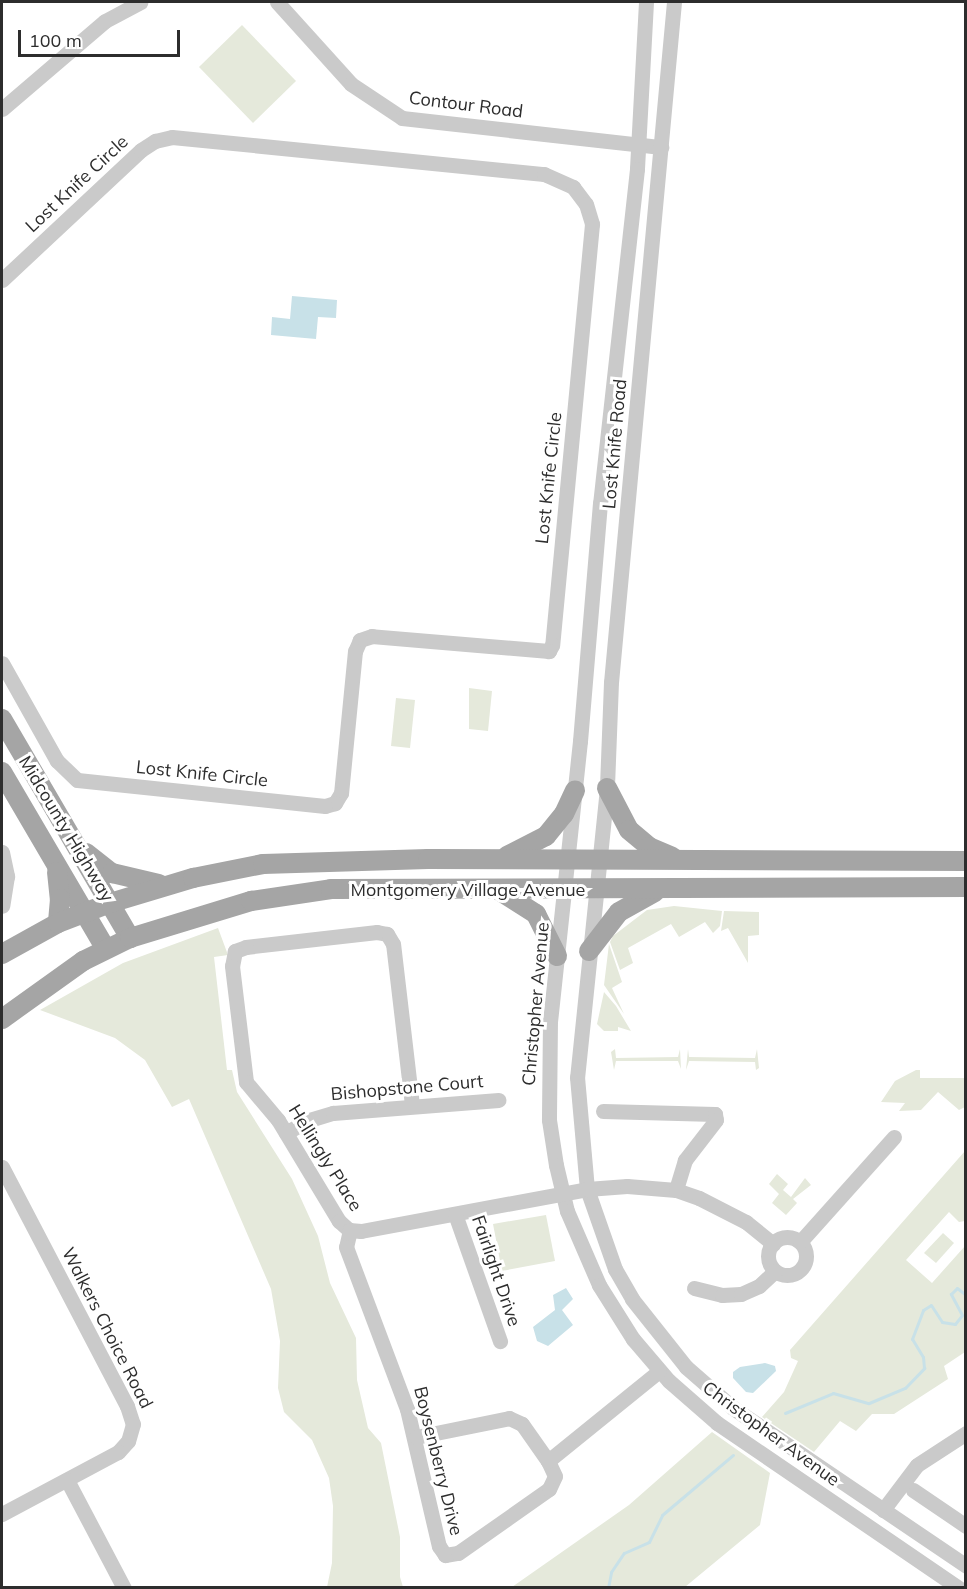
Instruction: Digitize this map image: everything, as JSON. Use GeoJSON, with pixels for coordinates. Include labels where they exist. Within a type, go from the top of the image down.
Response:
{"type":"FeatureCollection","features":[{"type":"Feature","properties":{"kind":"main road","name":"Midcounty Highway"},"geometry":{"type":"LineString","coordinates":[[2,720],[130,938]]}},
{"type":"Feature","properties":{"kind":"main road","name":"Midcounty Highway"},"geometry":{"type":"LineString","coordinates":[[2,772],[106,949]]}},
{"type":"Feature","properties":{"kind":"main road"},"geometry":{"type":"LineString","coordinates":[[607,788],[616,810],[639,840],[662,854],[686,860]]}},
{"type":"Feature","properties":{"kind":"main road"},"geometry":{"type":"LineString","coordinates":[[496,859],[525,850],[546,836],[564,814],[575,790]]}},
{"type":"Feature","properties":{"kind":"main road"},"geometry":{"type":"LineString","coordinates":[[74,841],[112,873],[129,880],[167,886]]}},
{"type":"Feature","properties":{"kind":"main road","name":"Montgomery Village Avenue"},"geometry":{"type":"LineString","coordinates":[[2,954],[58,923],[110,903],[167,886],[263,864],[496,859],[966,861]]}},
{"type":"Feature","properties":{"kind":"main road"},"geometry":{"type":"LineString","coordinates":[[56,863],[60,899],[58,923]]}},
{"type":"Feature","properties":{"kind":"main road","name":"Montgomery Village Avenue"},"geometry":{"type":"LineString","coordinates":[[2,1019],[52,981],[106,949],[130,938],[251,901],[331,889],[595,890],[966,887]]}},
{"type":"Feature","properties":{"kind":"main road"},"geometry":{"type":"LineString","coordinates":[[589,951],[619,912],[665,888]]}},
{"type":"Feature","properties":{"kind":"main road"},"geometry":{"type":"LineString","coordinates":[[498,890],[536,914],[558,956]]}},
{"type":"Feature","properties":{"kind":"street"},"geometry":{"type":"LineString","coordinates":[[2,109],[105,21],[140,2]]}},
{"type":"Feature","properties":{"kind":"street","name":"Contour Road"},"geometry":{"type":"LineString","coordinates":[[277,2],[351,84],[376,105],[402,118],[661,147]]}},
{"type":"Feature","properties":{"kind":"street","name":"Lost Knife Road"},"geometry":{"type":"LineString","coordinates":[[566,890],[600,503],[639,144],[646,2]]}},
{"type":"Feature","properties":{"kind":"street","name":"Lost Knife Road"},"geometry":{"type":"LineString","coordinates":[[595,890],[607,788],[611,682],[674,2]]}},
{"type":"Feature","properties":{"kind":"street","name":"Lost Knife Circle"},"geometry":{"type":"LineString","coordinates":[[2,280],[141,150],[155,141],[172,137],[544,174],[573,187],[586,204],[592,224],[552,645],[549,651],[372,636],[360,640],[354,651],[341,793],[335,803],[326,806],[77,780],[57,761],[2,663]]}},
{"type":"Feature","properties":{"kind":"street"},"geometry":{"type":"LineString","coordinates":[[2,852],[7,876],[2,906]]}},
{"type":"Feature","properties":{"kind":"street","name":"Christopher Avenue"},"geometry":{"type":"LineString","coordinates":[[566,890],[547,1071],[549,1120],[563,1193],[579,1243],[599,1285],[627,1330],[659,1371],[717,1423],[959,1587]]}},
{"type":"Feature","properties":{"kind":"street","name":"Christopher Avenue"},"geometry":{"type":"LineString","coordinates":[[595,890],[577,1077],[587,1189],[615,1269],[638,1307],[686,1367],[733,1408],[966,1566]]}},
{"type":"Feature","properties":{"kind":"street","name":"Hellingly Place"},"geometry":{"type":"LineString","coordinates":[[412,1105],[393,944],[387,934],[377,932],[242,947],[232,960],[246,1082],[286,1133],[339,1221],[350,1230],[455,1214],[587,1189],[627,1186],[676,1190],[725,1211],[773,1244]]}},
{"type":"Feature","properties":{"kind":"street","name":"Bishopstone Court"},"geometry":{"type":"LineString","coordinates":[[286,1133],[322,1115],[412,1105],[428,1108],[498,1100]]}},
{"type":"Feature","properties":{"kind":"street"},"geometry":{"type":"LineString","coordinates":[[603,1111],[715,1114],[716,1120],[685,1160],[676,1190]]}},
{"type":"Feature","properties":{"kind":"street"},"geometry":{"type":"LineString","coordinates":[[800,1242],[894,1137]]}},
{"type":"Feature","properties":{"kind":"street","name":"Walkers Choice Road"},"geometry":{"type":"LineString","coordinates":[[2,1167],[133,1420],[131,1436],[122,1449],[2,1514]]}},
{"type":"Feature","properties":{"kind":"street","name":"Fairlight Drive"},"geometry":{"type":"LineString","coordinates":[[455,1214],[500,1341]]}},
{"type":"Feature","properties":{"kind":"street","name":"Boysenberry Drive"},"geometry":{"type":"LineString","coordinates":[[350,1230],[346,1247],[382,1335],[416,1437],[439,1546],[448,1556],[549,1489],[555,1476],[548,1461]]}},
{"type":"Feature","properties":{"kind":"street"},"geometry":{"type":"LineString","coordinates":[[784,1238],[800,1242],[806,1256],[803,1267],[788,1275],[776,1271],[769,1258],[773,1244],[784,1238]]}},
{"type":"Feature","properties":{"kind":"street"},"geometry":{"type":"LineString","coordinates":[[694,1288],[722,1295],[741,1294],[759,1286],[776,1271]]}},
{"type":"Feature","properties":{"kind":"street"},"geometry":{"type":"LineString","coordinates":[[416,1437],[509,1418],[522,1424],[548,1461],[659,1371]]}},
{"type":"Feature","properties":{"kind":"street"},"geometry":{"type":"LineString","coordinates":[[883,1510],[911,1470],[966,1433]]}},
{"type":"Feature","properties":{"kind":"street"},"geometry":{"type":"LineString","coordinates":[[67,1480],[124,1587]]}},
{"type":"Feature","properties":{"kind":"street"},"geometry":{"type":"LineString","coordinates":[[913,1490],[966,1526]]}},
{"type":"Feature","properties":{"kind":"shaded area"},"geometry":{"type":"Polygon","coordinates":[[[242,25],[296,81],[253,123],[199,67],[242,25]]]}},
{"type":"Feature","properties":{"kind":"shaded area"},"geometry":{"type":"Polygon","coordinates":[[[469,688],[492,691],[488,731],[469,729],[469,688]]]}},
{"type":"Feature","properties":{"kind":"shaded area"},"geometry":{"type":"Polygon","coordinates":[[[396,698],[415,700],[410,748],[391,746],[396,698]]]}},
{"type":"Feature","properties":{"kind":"shaded area"},"geometry":{"type":"Polygon","coordinates":[[[674,906],[722,911],[720,926],[713,933],[705,922],[679,937],[671,924],[628,948],[633,963],[620,970],[610,942],[613,936],[647,910],[674,906]]]}},
{"type":"Feature","properties":{"kind":"shaded area"},"geometry":{"type":"Polygon","coordinates":[[[724,911],[759,912],[759,935],[748,936],[748,963],[728,928],[721,931],[724,911]]]}},
{"type":"Feature","properties":{"kind":"shaded area"},"geometry":{"type":"Polygon","coordinates":[[[218,928],[228,955],[214,957],[227,1070],[232,1070],[237,1092],[292,1179],[318,1236],[330,1283],[356,1338],[357,1380],[368,1428],[381,1443],[400,1537],[400,1577],[403,1587],[327,1587],[332,1563],[333,1506],[329,1478],[312,1440],[284,1412],[278,1388],[280,1341],[271,1289],[189,1099],[172,1107],[145,1060],[115,1038],[40,1010],[123,963],[218,928]]]}},
{"type":"Feature","properties":{"kind":"shaded area"},"geometry":{"type":"Polygon","coordinates":[[[609,944],[622,982],[612,988],[624,1014],[604,985],[609,944]]]}},
{"type":"Feature","properties":{"kind":"shaded area"},"geometry":{"type":"Polygon","coordinates":[[[604,992],[616,1006],[631,1031],[618,1027],[618,1031],[604,1031],[597,1024],[604,992]]]}},
{"type":"Feature","properties":{"kind":"shaded area"},"geometry":{"type":"Polygon","coordinates":[[[615,1049],[616,1058],[678,1057],[680,1049],[681,1069],[678,1061],[616,1061],[614,1070],[611,1052],[615,1049]]]}},
{"type":"Feature","properties":{"kind":"shaded area"},"geometry":{"type":"Polygon","coordinates":[[[688,1049],[689,1057],[755,1058],[757,1049],[759,1068],[756,1070],[755,1062],[689,1061],[686,1070],[688,1049]]]}},
{"type":"Feature","properties":{"kind":"shaded area"},"geometry":{"type":"Polygon","coordinates":[[[920,1070],[920,1078],[965,1078],[965,1107],[959,1110],[938,1092],[921,1110],[899,1111],[905,1103],[881,1102],[895,1081],[920,1070]]]}},
{"type":"Feature","properties":{"kind":"shaded area"},"geometry":{"type":"Polygon","coordinates":[[[965,1151],[965,1221],[959,1222],[949,1212],[906,1260],[932,1283],[965,1246],[965,1352],[944,1366],[948,1379],[894,1414],[872,1414],[856,1431],[840,1421],[814,1452],[762,1417],[784,1392],[798,1361],[791,1358],[790,1350],[965,1151]]]}},
{"type":"Feature","properties":{"kind":"shaded area"},"geometry":{"type":"Polygon","coordinates":[[[777,1174],[788,1184],[783,1190],[791,1197],[805,1178],[811,1185],[793,1199],[797,1203],[786,1215],[772,1203],[779,1194],[769,1184],[777,1174]]]}},
{"type":"Feature","properties":{"kind":"shaded area"},"geometry":{"type":"Polygon","coordinates":[[[546,1215],[555,1261],[502,1271],[493,1224],[546,1215]]]}},
{"type":"Feature","properties":{"kind":"shaded area"},"geometry":{"type":"Polygon","coordinates":[[[943,1233],[954,1243],[936,1263],[924,1253],[943,1233]]]}},
{"type":"Feature","properties":{"kind":"shaded area"},"geometry":{"type":"Polygon","coordinates":[[[712,1432],[770,1473],[760,1525],[685,1587],[512,1587],[629,1505],[712,1432]]]}},
{"type":"Feature","properties":{"kind":"water"},"geometry":{"type":"Polygon","coordinates":[[[292,296],[337,300],[336,318],[318,317],[316,339],[271,335],[272,317],[290,319],[292,296]]]}},
{"type":"Feature","properties":{"kind":"water"},"geometry":{"type":"Polygon","coordinates":[[[566,1288],[573,1299],[562,1310],[573,1325],[548,1346],[537,1341],[533,1327],[555,1310],[553,1295],[566,1288]]]}},
{"type":"Feature","properties":{"kind":"water"},"geometry":{"type":"Polygon","coordinates":[[[765,1363],[775,1366],[776,1371],[753,1393],[746,1392],[733,1378],[733,1372],[740,1367],[765,1363]]]}},
{"type":"Feature","properties":{"kind":"waterway"},"geometry":{"type":"LineString","coordinates":[[785,1413],[833,1393],[869,1403],[905,1388],[924,1368],[923,1357],[912,1339],[923,1310],[931,1305],[942,1322],[955,1324],[962,1315],[951,1294],[957,1288],[966,1295]]}},
{"type":"Feature","properties":{"kind":"waterway"},"geometry":{"type":"LineString","coordinates":[[608,1588],[611,1572],[624,1553],[649,1542],[662,1515],[733,1455]]}}]}
